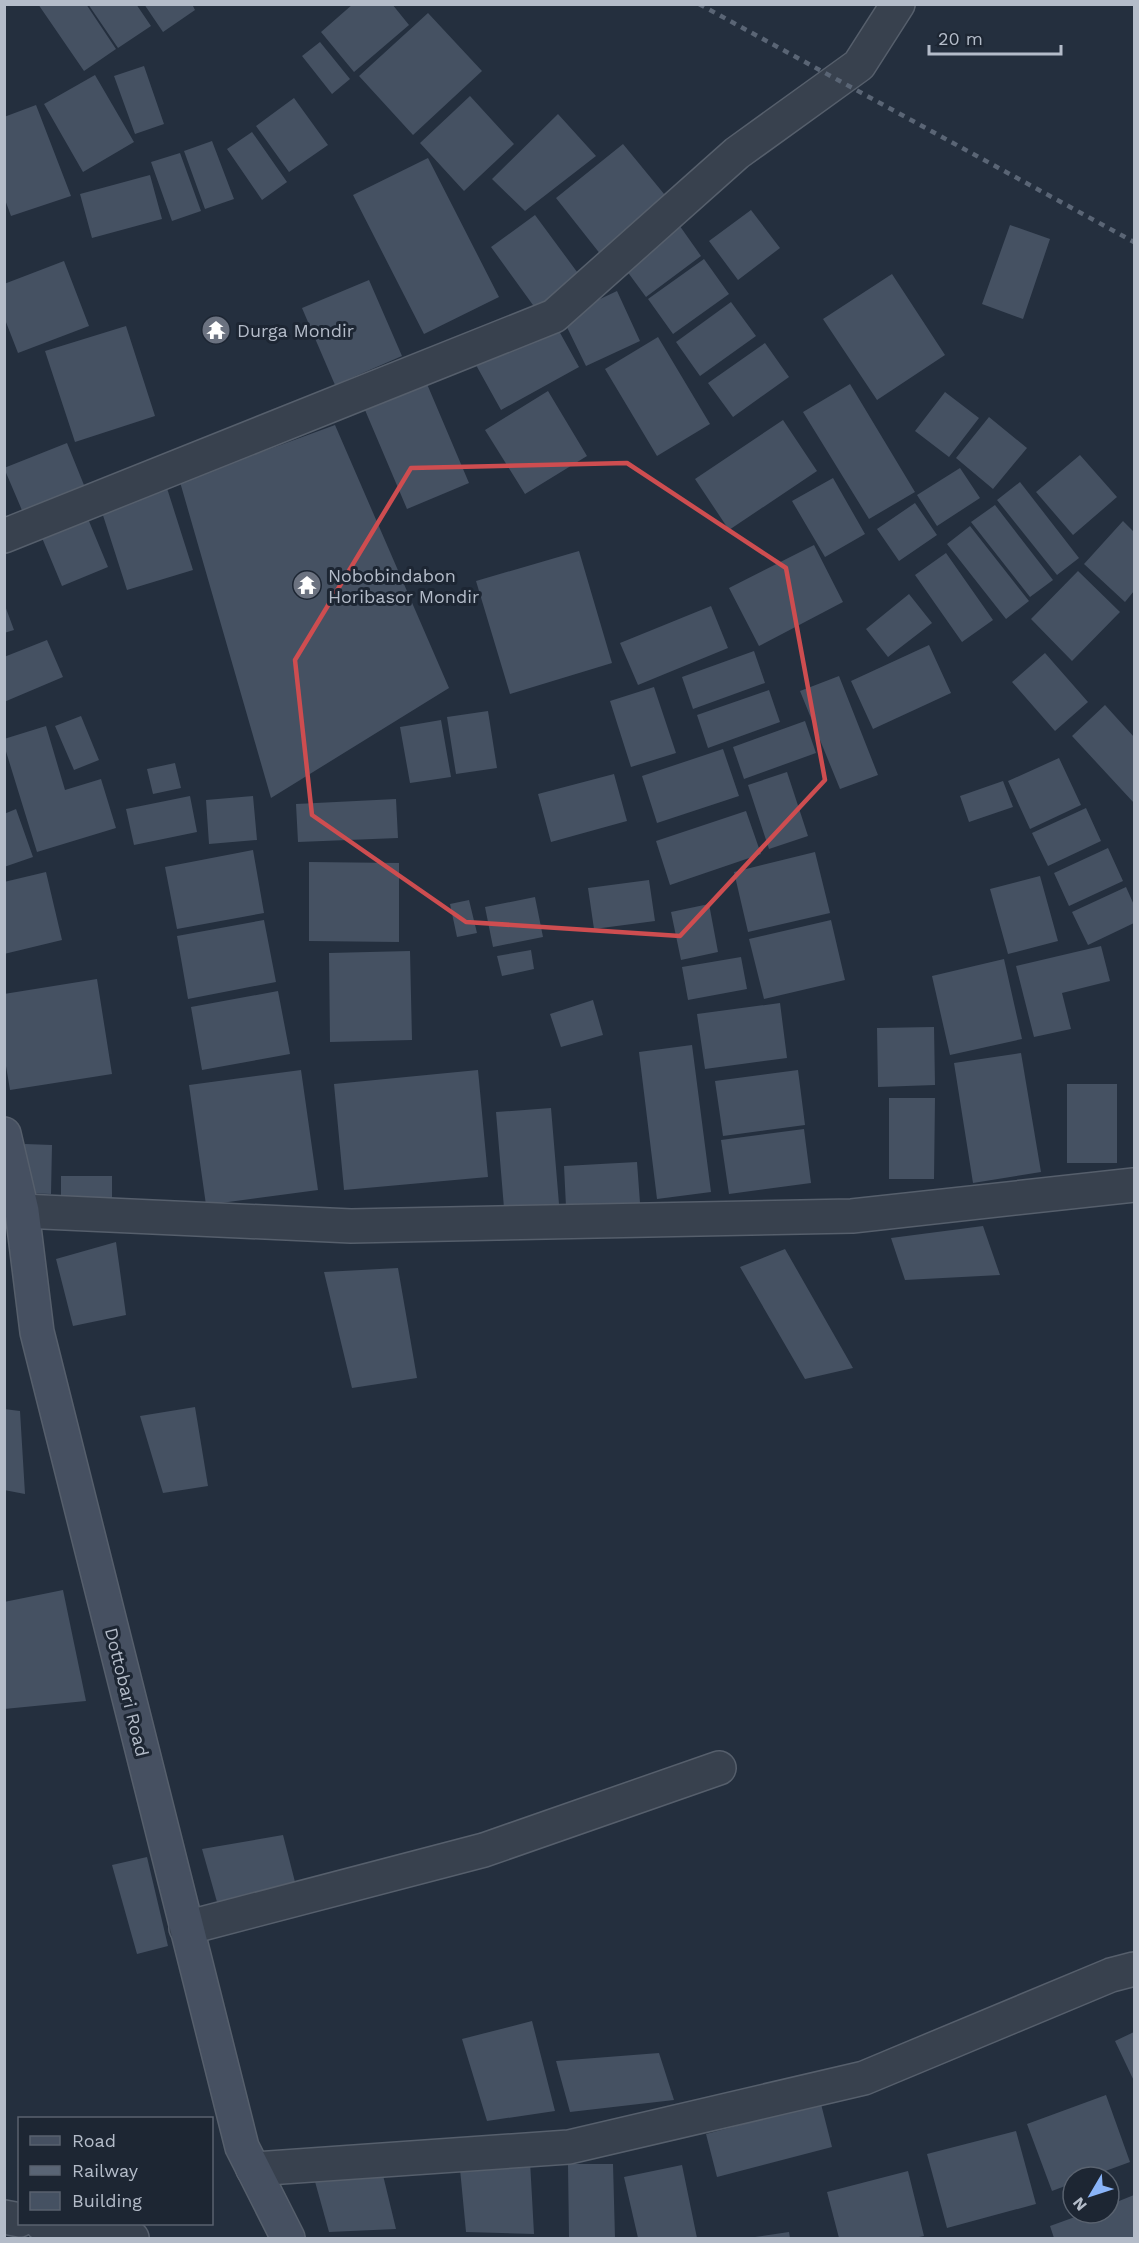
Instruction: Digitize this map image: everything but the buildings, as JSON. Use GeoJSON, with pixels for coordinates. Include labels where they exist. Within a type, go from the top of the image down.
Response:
{"type":"FeatureCollection","features":[{"type":"Feature","properties":{"kind":"street"},"geometry":{"type":"LineString","coordinates":[[4,536],[554,316],[737,153],[860,65],[898,4]]}},
{"type":"Feature","properties":{"kind":"street","name":"Dottobari Road"},"geometry":{"type":"LineString","coordinates":[[4,1134],[22,1211],[37,1332],[242,2147],[287,2238]]}},
{"type":"Feature","properties":{"kind":"street"},"geometry":{"type":"LineString","coordinates":[[22,1211],[351,1226],[840,1217],[1134,1185]]}},
{"type":"Feature","properties":{"kind":"street"},"geometry":{"type":"LineString","coordinates":[[186,1928],[484,1850],[719,1768]]}},
{"type":"Feature","properties":{"kind":"street"},"geometry":{"type":"LineString","coordinates":[[253,2169],[569,2147],[864,2078],[1111,1975],[1134,1969]]}},
{"type":"Feature","properties":{"kind":"street"},"geometry":{"type":"LineString","coordinates":[[54,2225],[132,2238]]}},
{"type":"Feature","properties":{"kind":"highlighted area"},"geometry":{"type":"Polygon","coordinates":[[[627,463],[786,568],[825,780],[680,936],[466,922],[312,815],[295,660],[411,468],[627,463]]]}},
{"type":"Feature","properties":{"kind":"railway"},"geometry":{"type":"LineString","coordinates":[[699,4],[1134,242]]}},
{"type":"Feature","properties":{"kind":"place","name":"Durga Mondir"},"geometry":{"type":"Point","coordinates":[216,330]}},
{"type":"Feature","properties":{"kind":"place","name":"Nobobindabon Horibasor Mondir"},"geometry":{"type":"Point","coordinates":[307,585]}}]}
